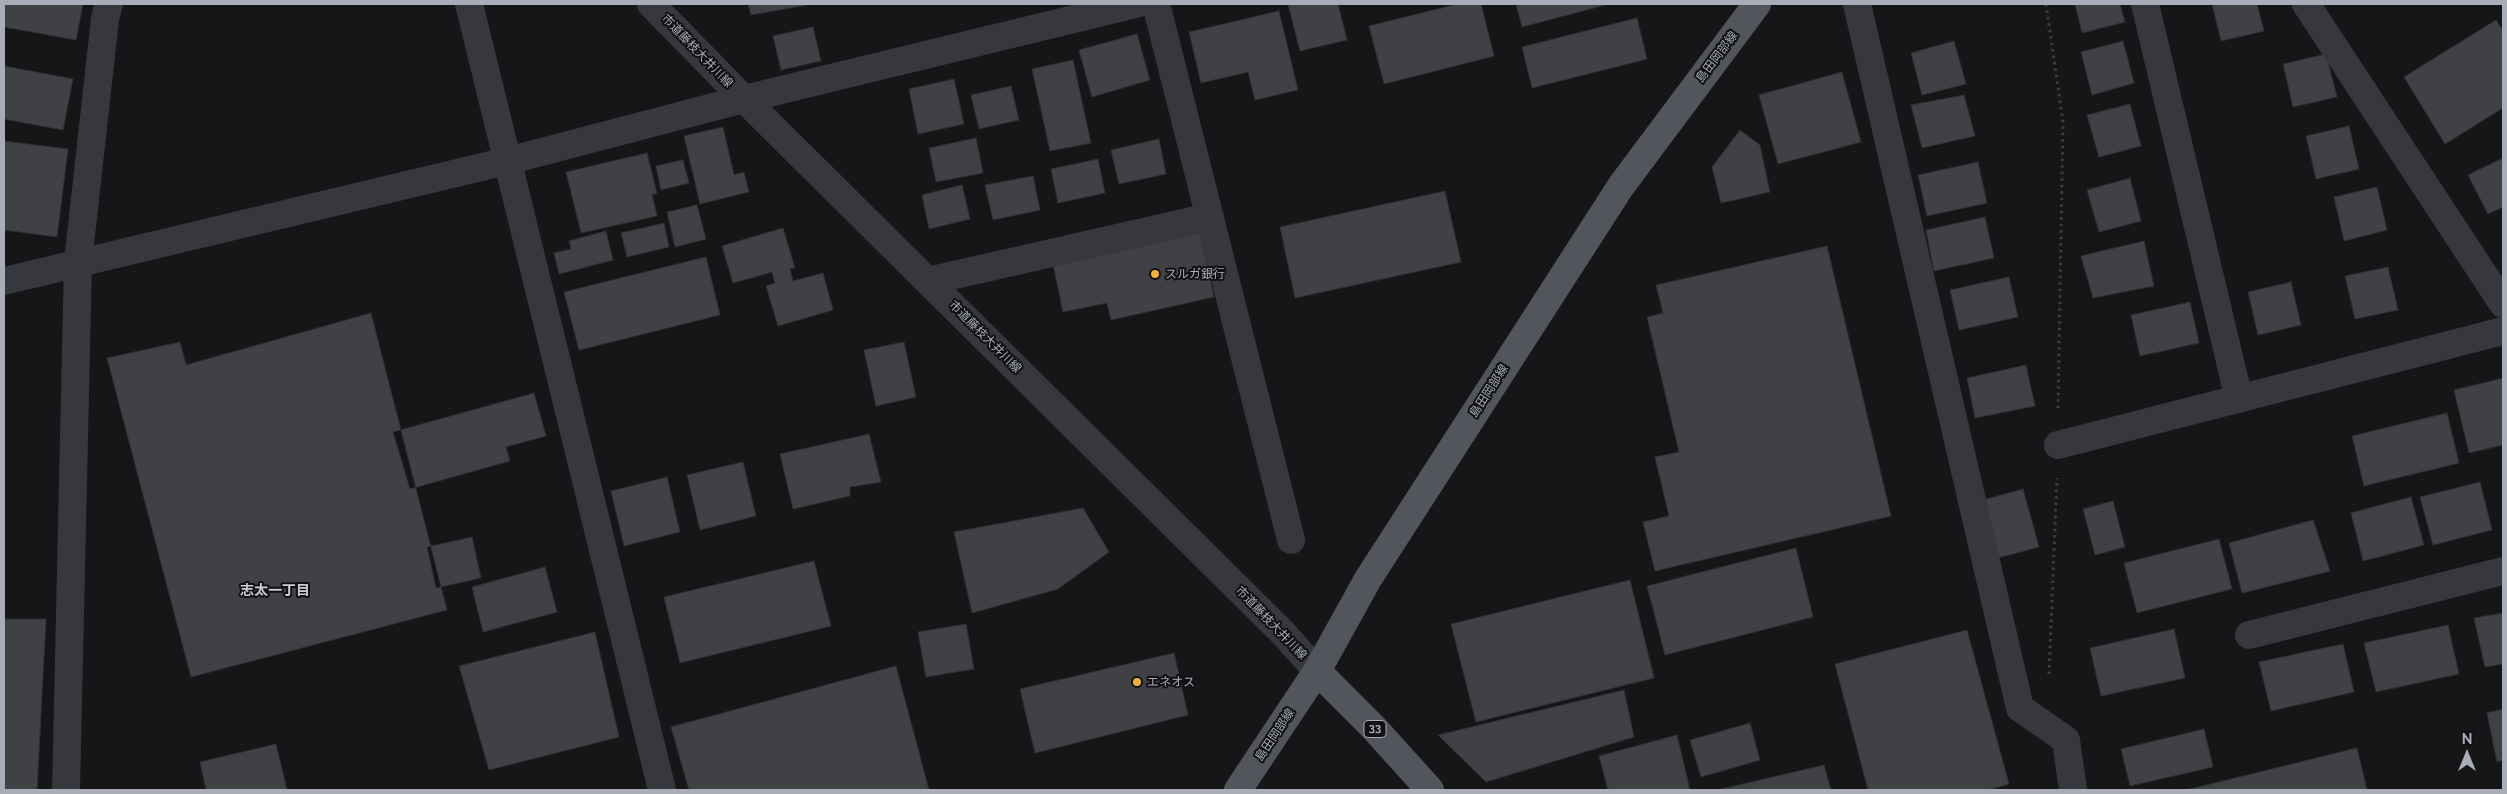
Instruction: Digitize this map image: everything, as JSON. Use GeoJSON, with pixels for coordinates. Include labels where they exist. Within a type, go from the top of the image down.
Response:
{"type":"FeatureCollection","features":[{"type":"Feature","properties":{"kind":"main road","name":"島田岡部線"},"geometry":{"type":"LineString","coordinates":[[1238,790],[1317,671],[1368,579],[1621,186],[1757,4]]}},
{"type":"Feature","properties":{"kind":"main road","name":"33"},"geometry":{"type":"LineString","coordinates":[[1317,671],[1374,728],[1430,790]]}},
{"type":"Feature","properties":{"kind":"street"},"geometry":{"type":"LineString","coordinates":[[66,790],[78,262],[105,19],[109,4]]}},
{"type":"Feature","properties":{"kind":"street"},"geometry":{"type":"LineString","coordinates":[[470,4],[662,790]]}},
{"type":"Feature","properties":{"kind":"street","name":"市道藤枝大井川線"},"geometry":{"type":"LineString","coordinates":[[651,4],[928,282],[1284,633],[1317,671]]}},
{"type":"Feature","properties":{"kind":"street"},"geometry":{"type":"LineString","coordinates":[[4,281],[507,161],[744,99],[1136,4]]}},
{"type":"Feature","properties":{"kind":"street"},"geometry":{"type":"LineString","coordinates":[[1156,4],[1291,540]]}},
{"type":"Feature","properties":{"kind":"street"},"geometry":{"type":"LineString","coordinates":[[1856,4],[2020,708],[2066,740],[2073,790]]}},
{"type":"Feature","properties":{"kind":"street"},"geometry":{"type":"LineString","coordinates":[[2145,4],[2239,399]]}},
{"type":"Feature","properties":{"kind":"street"},"geometry":{"type":"LineString","coordinates":[[2306,4],[2503,304]]}},
{"type":"Feature","properties":{"kind":"street"},"geometry":{"type":"LineString","coordinates":[[928,282],[1210,218]]}},
{"type":"Feature","properties":{"kind":"street"},"geometry":{"type":"LineString","coordinates":[[2058,445],[2503,331]]}},
{"type":"Feature","properties":{"kind":"street"},"geometry":{"type":"LineString","coordinates":[[2250,635],[2503,571]]}},
{"type":"Feature","properties":{"kind":"path"},"geometry":{"type":"LineString","coordinates":[[2046,4],[2063,122],[2058,445],[2047,726]]}},
{"type":"Feature","properties":{"kind":"building"},"geometry":{"type":"Polygon","coordinates":[[[5,4],[83,4],[76,40],[4,27],[5,4]]]}},
{"type":"Feature","properties":{"kind":"building"},"geometry":{"type":"Polygon","coordinates":[[[748,4],[807,4],[807,5],[751,15],[748,4]]]}},
{"type":"Feature","properties":{"kind":"building"},"geometry":{"type":"Polygon","coordinates":[[[1288,4],[1338,4],[1347,40],[1300,51],[1288,4]]]}},
{"type":"Feature","properties":{"kind":"building"},"geometry":{"type":"Polygon","coordinates":[[[1458,4],[1481,4],[1494,56],[1384,84],[1369,26],[1458,4]]]}},
{"type":"Feature","properties":{"kind":"building"},"geometry":{"type":"Polygon","coordinates":[[[1516,4],[1609,4],[1522,27],[1516,4]]]}},
{"type":"Feature","properties":{"kind":"building"},"geometry":{"type":"Polygon","coordinates":[[[2075,4],[2120,4],[2125,22],[2082,33],[2075,4]]]}},
{"type":"Feature","properties":{"kind":"building"},"geometry":{"type":"Polygon","coordinates":[[[2212,4],[2257,4],[2264,31],[2221,41],[2212,4]]]}},
{"type":"Feature","properties":{"kind":"building"},"geometry":{"type":"Polygon","coordinates":[[[1279,11],[1298,90],[1255,100],[1248,72],[1201,83],[1189,32],[1279,11]]]}},
{"type":"Feature","properties":{"kind":"building"},"geometry":{"type":"Polygon","coordinates":[[[1637,18],[1647,59],[1532,88],[1522,47],[1637,18]]]}},
{"type":"Feature","properties":{"kind":"building"},"geometry":{"type":"Polygon","coordinates":[[[2496,20],[2503,31],[2503,108],[2445,144],[2404,77],[2496,20]]]}},
{"type":"Feature","properties":{"kind":"building"},"geometry":{"type":"Polygon","coordinates":[[[813,27],[821,61],[781,70],[773,36],[813,27]]]}},
{"type":"Feature","properties":{"kind":"building"},"geometry":{"type":"Polygon","coordinates":[[[1137,34],[1150,80],[1092,97],[1079,50],[1137,34]]]}},
{"type":"Feature","properties":{"kind":"building"},"geometry":{"type":"Polygon","coordinates":[[[1954,41],[1966,84],[1922,95],[1911,53],[1954,41]]]}},
{"type":"Feature","properties":{"kind":"building"},"geometry":{"type":"Polygon","coordinates":[[[2123,41],[2134,83],[2092,95],[2081,52],[2123,41]]]}},
{"type":"Feature","properties":{"kind":"building"},"geometry":{"type":"Polygon","coordinates":[[[2326,54],[2337,97],[2293,107],[2283,64],[2326,54]]]}},
{"type":"Feature","properties":{"kind":"building"},"geometry":{"type":"Polygon","coordinates":[[[1073,60],[1091,143],[1050,151],[1032,69],[1073,60]]]}},
{"type":"Feature","properties":{"kind":"building"},"geometry":{"type":"Polygon","coordinates":[[[4,66],[73,79],[63,130],[4,119],[4,66]]]}},
{"type":"Feature","properties":{"kind":"building"},"geometry":{"type":"Polygon","coordinates":[[[1842,72],[1861,142],[1778,164],[1759,95],[1842,72]]]}},
{"type":"Feature","properties":{"kind":"building"},"geometry":{"type":"Polygon","coordinates":[[[954,79],[964,124],[918,134],[909,89],[954,79]]]}},
{"type":"Feature","properties":{"kind":"building"},"geometry":{"type":"Polygon","coordinates":[[[1011,86],[1019,120],[979,129],[971,95],[1011,86]]]}},
{"type":"Feature","properties":{"kind":"building"},"geometry":{"type":"Polygon","coordinates":[[[1964,95],[1975,136],[1922,148],[1911,105],[1964,95]]]}},
{"type":"Feature","properties":{"kind":"building"},"geometry":{"type":"Polygon","coordinates":[[[2130,104],[2141,146],[2099,157],[2087,115],[2130,104]]]}},
{"type":"Feature","properties":{"kind":"building"},"geometry":{"type":"Polygon","coordinates":[[[2349,126],[2359,169],[2316,179],[2306,136],[2349,126]]]}},
{"type":"Feature","properties":{"kind":"building"},"geometry":{"type":"Polygon","coordinates":[[[723,127],[734,175],[744,172],[749,192],[700,204],[684,136],[723,127]]]}},
{"type":"Feature","properties":{"kind":"building"},"geometry":{"type":"Polygon","coordinates":[[[1740,130],[1760,145],[1770,192],[1721,203],[1712,167],[1740,130]]]}},
{"type":"Feature","properties":{"kind":"building"},"geometry":{"type":"Polygon","coordinates":[[[976,138],[983,173],[936,182],[929,148],[976,138]]]}},
{"type":"Feature","properties":{"kind":"building"},"geometry":{"type":"Polygon","coordinates":[[[1159,139],[1166,174],[1119,184],[1111,150],[1159,139]]]}},
{"type":"Feature","properties":{"kind":"building"},"geometry":{"type":"Polygon","coordinates":[[[4,141],[68,149],[57,237],[4,230],[4,141]]]}},
{"type":"Feature","properties":{"kind":"building"},"geometry":{"type":"Polygon","coordinates":[[[647,153],[657,194],[652,194],[657,216],[581,233],[566,172],[647,153]]]}},
{"type":"Feature","properties":{"kind":"building"},"geometry":{"type":"Polygon","coordinates":[[[2503,158],[2503,207],[2488,214],[2468,175],[2503,158]]]}},
{"type":"Feature","properties":{"kind":"building"},"geometry":{"type":"Polygon","coordinates":[[[1098,159],[1105,193],[1058,203],[1051,169],[1098,159]]]}},
{"type":"Feature","properties":{"kind":"building"},"geometry":{"type":"Polygon","coordinates":[[[683,160],[689,183],[661,190],[656,166],[683,160]]]}},
{"type":"Feature","properties":{"kind":"building"},"geometry":{"type":"Polygon","coordinates":[[[1978,162],[1987,203],[1927,216],[1918,175],[1978,162]]]}},
{"type":"Feature","properties":{"kind":"building"},"geometry":{"type":"Polygon","coordinates":[[[1033,176],[1040,210],[993,220],[985,185],[1033,176]]]}},
{"type":"Feature","properties":{"kind":"building"},"geometry":{"type":"Polygon","coordinates":[[[2130,178],[2141,221],[2099,232],[2087,190],[2130,178]]]}},
{"type":"Feature","properties":{"kind":"building"},"geometry":{"type":"Polygon","coordinates":[[[962,185],[970,219],[929,229],[922,195],[962,185]]]}},
{"type":"Feature","properties":{"kind":"building"},"geometry":{"type":"Polygon","coordinates":[[[2377,187],[2387,230],[2344,241],[2334,197],[2377,187]]]}},
{"type":"Feature","properties":{"kind":"building"},"geometry":{"type":"Polygon","coordinates":[[[1445,191],[1461,262],[1295,298],[1280,227],[1445,191]]]}},
{"type":"Feature","properties":{"kind":"building"},"geometry":{"type":"Polygon","coordinates":[[[697,205],[706,239],[675,247],[667,212],[697,205]]]}},
{"type":"Feature","properties":{"kind":"building"},"geometry":{"type":"Polygon","coordinates":[[[1985,217],[1994,258],[1934,271],[1926,230],[1985,217]]]}},
{"type":"Feature","properties":{"kind":"building"},"geometry":{"type":"Polygon","coordinates":[[[664,223],[669,247],[627,257],[621,233],[664,223]]]}},
{"type":"Feature","properties":{"kind":"building"},"geometry":{"type":"Polygon","coordinates":[[[783,228],[795,268],[790,269],[793,281],[823,273],[833,310],[778,326],[766,286],[775,283],[772,272],[733,283],[722,246],[783,228]]]}},
{"type":"Feature","properties":{"kind":"building"},"geometry":{"type":"Polygon","coordinates":[[[606,231],[613,260],[559,274],[554,253],[571,249],[569,241],[606,231]]]}},
{"type":"Feature","properties":{"kind":"building"},"geometry":{"type":"Polygon","coordinates":[[[1200,232],[1214,297],[1111,320],[1107,303],[1063,312],[1053,264],[1200,232]]]}},
{"type":"Feature","properties":{"kind":"building"},"geometry":{"type":"Polygon","coordinates":[[[2144,241],[2154,286],[2093,298],[2081,256],[2144,241]]]}},
{"type":"Feature","properties":{"kind":"building"},"geometry":{"type":"Polygon","coordinates":[[[1827,246],[1891,516],[1655,571],[1643,522],[1669,516],[1655,457],[1679,452],[1647,317],[1663,313],[1656,285],[1827,246]]]}},
{"type":"Feature","properties":{"kind":"building"},"geometry":{"type":"Polygon","coordinates":[[[706,257],[720,315],[579,350],[564,292],[706,257]]]}},
{"type":"Feature","properties":{"kind":"building"},"geometry":{"type":"Polygon","coordinates":[[[2388,267],[2398,310],[2355,319],[2345,276],[2388,267]]]}},
{"type":"Feature","properties":{"kind":"building"},"geometry":{"type":"Polygon","coordinates":[[[2009,277],[2018,317],[1959,330],[1950,290],[2009,277]]]}},
{"type":"Feature","properties":{"kind":"building"},"geometry":{"type":"Polygon","coordinates":[[[2291,282],[2301,325],[2258,335],[2248,292],[2291,282]]]}},
{"type":"Feature","properties":{"kind":"building"},"geometry":{"type":"Polygon","coordinates":[[[2190,302],[2199,343],[2140,356],[2131,315],[2190,302]]]}},
{"type":"Feature","properties":{"kind":"building"},"geometry":{"type":"Polygon","coordinates":[[[371,313],[447,610],[191,677],[107,358],[180,342],[186,365],[371,313]]]}},
{"type":"Feature","properties":{"kind":"building"},"geometry":{"type":"Polygon","coordinates":[[[904,342],[916,397],[876,406],[864,350],[904,342]]]}},
{"type":"Feature","properties":{"kind":"building"},"geometry":{"type":"Polygon","coordinates":[[[2026,365],[2035,406],[1975,418],[1967,378],[2026,365]]]}},
{"type":"Feature","properties":{"kind":"building"},"geometry":{"type":"Polygon","coordinates":[[[2503,378],[2503,445],[2469,453],[2454,390],[2503,378]]]}},
{"type":"Feature","properties":{"kind":"building"},"geometry":{"type":"Polygon","coordinates":[[[534,393],[546,436],[506,447],[510,461],[410,489],[393,432],[534,393]]]}},
{"type":"Feature","properties":{"kind":"building"},"geometry":{"type":"Polygon","coordinates":[[[2447,413],[2459,463],[2364,486],[2352,436],[2447,413]]]}},
{"type":"Feature","properties":{"kind":"building"},"geometry":{"type":"Polygon","coordinates":[[[869,434],[881,482],[850,487],[850,496],[793,509],[780,454],[869,434]]]}},
{"type":"Feature","properties":{"kind":"building"},"geometry":{"type":"Polygon","coordinates":[[[743,462],[756,516],[700,530],[687,475],[743,462]]]}},
{"type":"Feature","properties":{"kind":"building"},"geometry":{"type":"Polygon","coordinates":[[[667,477],[680,532],[624,546],[611,491],[667,477]]]}},
{"type":"Feature","properties":{"kind":"building"},"geometry":{"type":"Polygon","coordinates":[[[2480,482],[2492,530],[2433,545],[2420,497],[2480,482]]]}},
{"type":"Feature","properties":{"kind":"building"},"geometry":{"type":"Polygon","coordinates":[[[2023,489],[2039,547],[1998,558],[1983,500],[2023,489]]]}},
{"type":"Feature","properties":{"kind":"building"},"geometry":{"type":"Polygon","coordinates":[[[2411,497],[2424,545],[2363,561],[2351,513],[2411,497]]]}},
{"type":"Feature","properties":{"kind":"building"},"geometry":{"type":"Polygon","coordinates":[[[2113,501],[2125,547],[2095,555],[2083,509],[2113,501]]]}},
{"type":"Feature","properties":{"kind":"building"},"geometry":{"type":"Polygon","coordinates":[[[1083,508],[1109,552],[1058,589],[972,613],[954,532],[1083,508]]]}},
{"type":"Feature","properties":{"kind":"building"},"geometry":{"type":"Polygon","coordinates":[[[2313,520],[2330,571],[2242,593],[2229,543],[2313,520]]]}},
{"type":"Feature","properties":{"kind":"building"},"geometry":{"type":"Polygon","coordinates":[[[472,537],[481,578],[436,588],[427,547],[472,537]]]}},
{"type":"Feature","properties":{"kind":"building"},"geometry":{"type":"Polygon","coordinates":[[[2219,539],[2232,589],[2137,613],[2124,563],[2219,539]]]}},
{"type":"Feature","properties":{"kind":"building"},"geometry":{"type":"Polygon","coordinates":[[[1796,548],[1813,617],[1665,655],[1647,586],[1796,548]]]}},
{"type":"Feature","properties":{"kind":"building"},"geometry":{"type":"Polygon","coordinates":[[[814,561],[831,626],[680,663],[664,597],[814,561]]]}},
{"type":"Feature","properties":{"kind":"building"},"geometry":{"type":"Polygon","coordinates":[[[545,567],[557,612],[483,632],[472,587],[545,567]]]}},
{"type":"Feature","properties":{"kind":"building"},"geometry":{"type":"Polygon","coordinates":[[[1630,580],[1654,678],[1476,722],[1451,624],[1630,580]]]}},
{"type":"Feature","properties":{"kind":"building"},"geometry":{"type":"Polygon","coordinates":[[[2503,613],[2503,664],[2485,667],[2474,618],[2503,613]]]}},
{"type":"Feature","properties":{"kind":"building"},"geometry":{"type":"Polygon","coordinates":[[[4,619],[46,619],[37,790],[4,790],[4,619]]]}},
{"type":"Feature","properties":{"kind":"building"},"geometry":{"type":"Polygon","coordinates":[[[966,624],[974,669],[926,677],[918,632],[966,624]]]}},
{"type":"Feature","properties":{"kind":"building"},"geometry":{"type":"Polygon","coordinates":[[[2448,625],[2459,674],[2376,692],[2364,643],[2448,625]]]}},
{"type":"Feature","properties":{"kind":"building"},"geometry":{"type":"Polygon","coordinates":[[[2174,629],[2185,678],[2101,696],[2090,648],[2174,629]]]}},
{"type":"Feature","properties":{"kind":"building"},"geometry":{"type":"Polygon","coordinates":[[[1967,630],[2009,784],[1989,790],[1868,790],[1835,664],[1967,630]]]}},
{"type":"Feature","properties":{"kind":"building"},"geometry":{"type":"Polygon","coordinates":[[[595,632],[619,737],[489,770],[459,666],[595,632]]]}},
{"type":"Feature","properties":{"kind":"building"},"geometry":{"type":"Polygon","coordinates":[[[2343,644],[2354,692],[2271,711],[2259,662],[2343,644]]]}},
{"type":"Feature","properties":{"kind":"building"},"geometry":{"type":"Polygon","coordinates":[[[1174,653],[1188,715],[1035,753],[1020,689],[1174,653]]]}},
{"type":"Feature","properties":{"kind":"building"},"geometry":{"type":"Polygon","coordinates":[[[896,666],[929,790],[689,790],[671,727],[896,666]]]}},
{"type":"Feature","properties":{"kind":"building"},"geometry":{"type":"Polygon","coordinates":[[[1624,690],[1634,737],[1486,782],[1438,735],[1624,690]]]}},
{"type":"Feature","properties":{"kind":"building"},"geometry":{"type":"Polygon","coordinates":[[[2503,709],[2503,760],[2497,762],[2487,713],[2503,709]]]}},
{"type":"Feature","properties":{"kind":"building"},"geometry":{"type":"Polygon","coordinates":[[[1750,723],[1760,760],[1701,777],[1690,740],[1750,723]]]}},
{"type":"Feature","properties":{"kind":"building"},"geometry":{"type":"Polygon","coordinates":[[[2204,729],[2213,767],[2130,786],[2121,749],[2204,729]]]}},
{"type":"Feature","properties":{"kind":"building"},"geometry":{"type":"Polygon","coordinates":[[[1677,735],[1690,790],[1608,790],[1599,756],[1677,735]]]}},
{"type":"Feature","properties":{"kind":"building"},"geometry":{"type":"Polygon","coordinates":[[[276,744],[287,790],[206,790],[200,762],[276,744]]]}},
{"type":"Feature","properties":{"kind":"building"},"geometry":{"type":"Polygon","coordinates":[[[2357,748],[2367,790],[2186,790],[2357,748]]]}},
{"type":"Feature","properties":{"kind":"building"},"geometry":{"type":"Polygon","coordinates":[[[1824,765],[1831,790],[1717,790],[1824,765]]]}},
{"type":"Feature","properties":{"kind":"place","name":"スルガ銀行"},"geometry":{"type":"Point","coordinates":[1155,274]}},
{"type":"Feature","properties":{"kind":"place","name":"エネオス"},"geometry":{"type":"Point","coordinates":[1137,682]}},
{"type":"Feature","properties":{"kind":"district","name":"志太一丁目"},"geometry":{"type":"Point","coordinates":[275,591]}}]}
